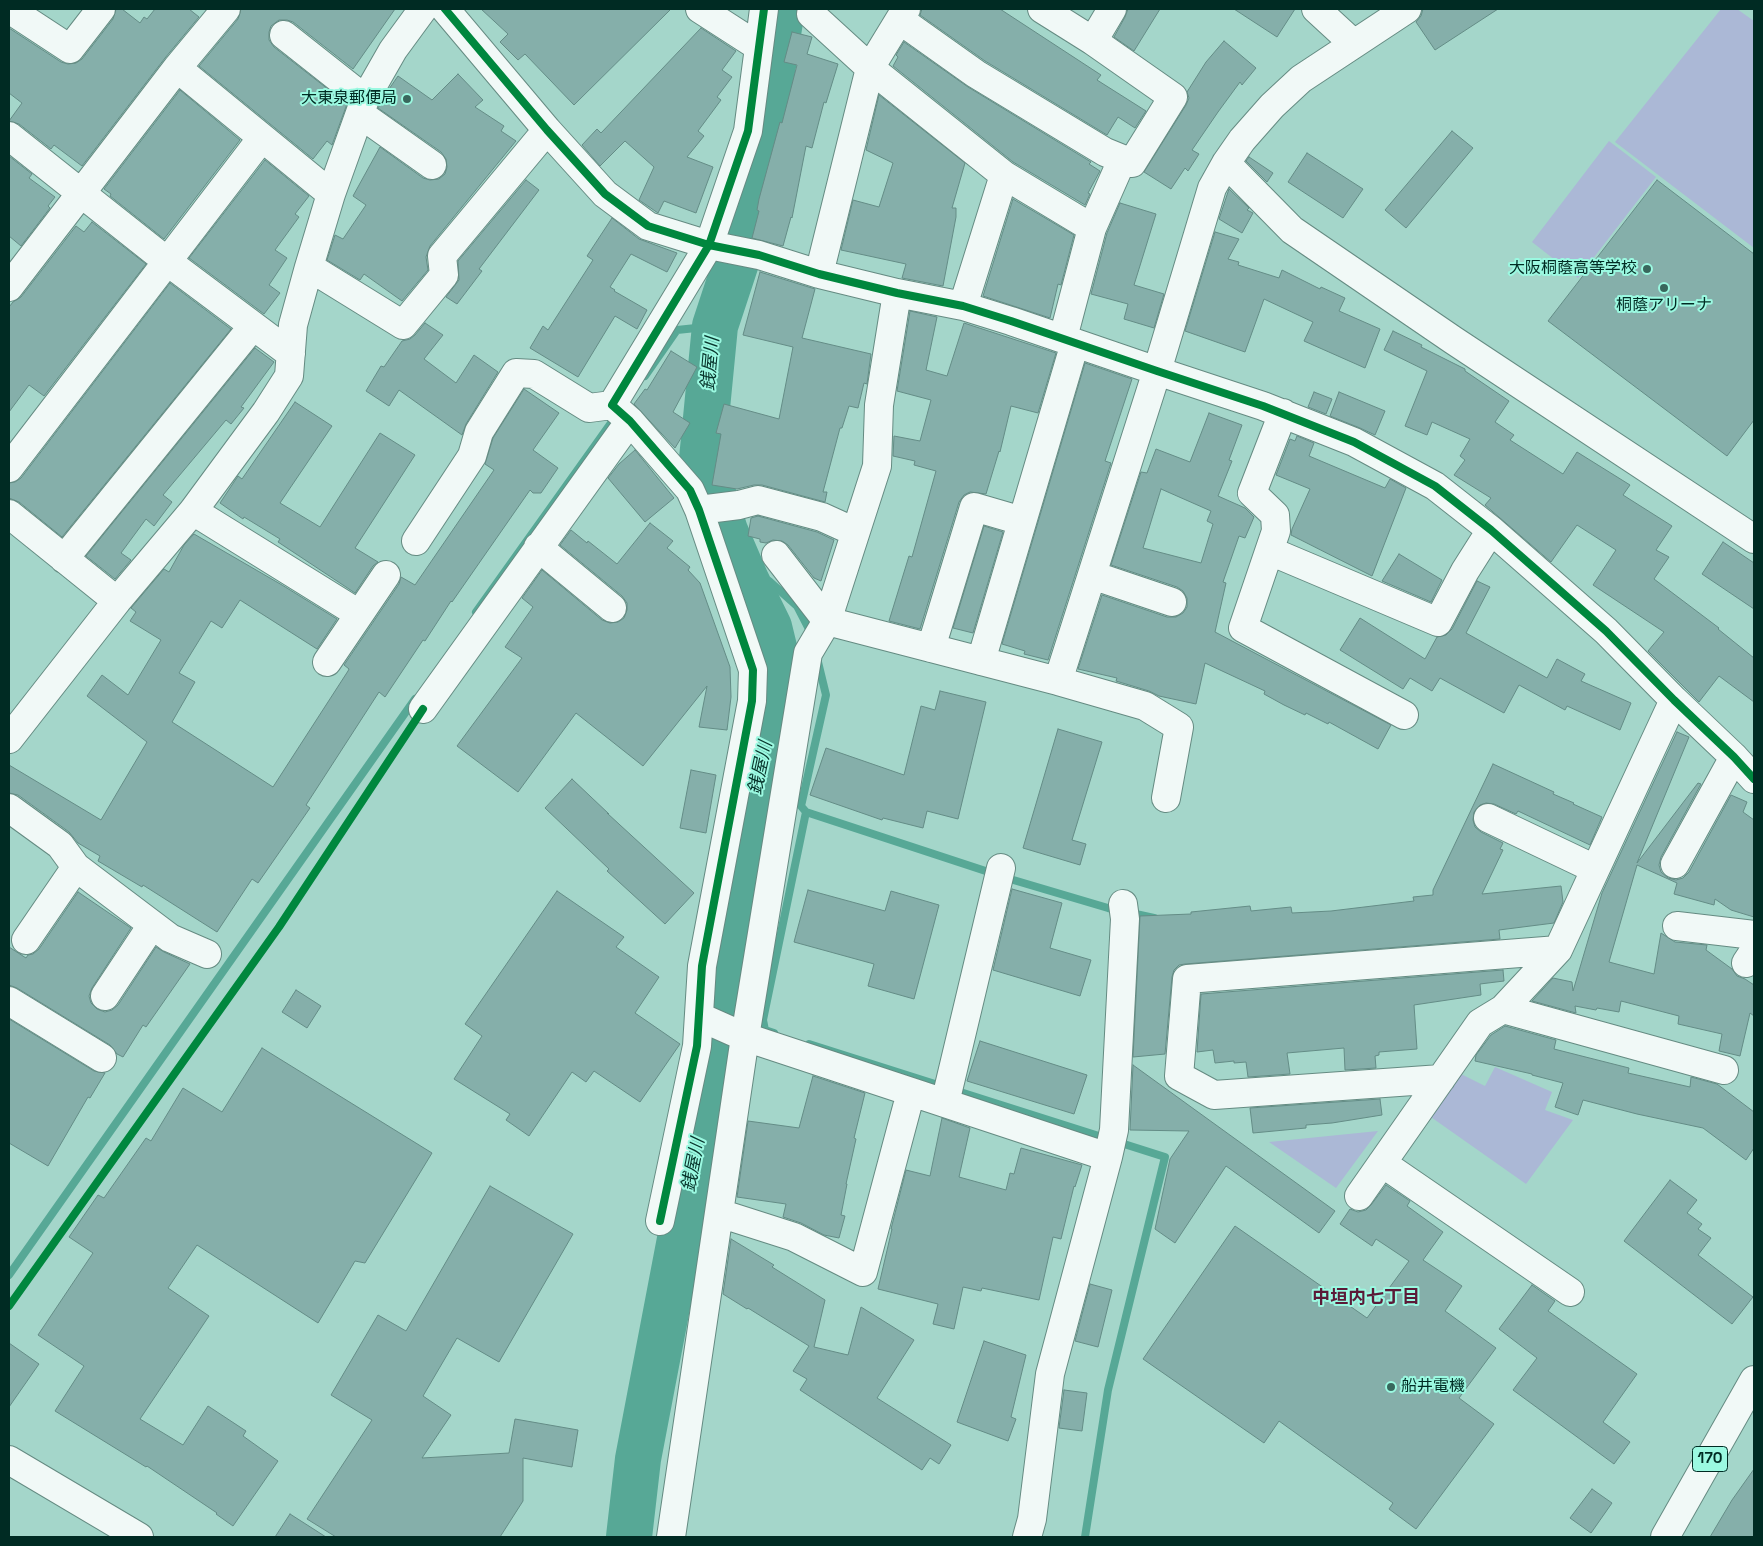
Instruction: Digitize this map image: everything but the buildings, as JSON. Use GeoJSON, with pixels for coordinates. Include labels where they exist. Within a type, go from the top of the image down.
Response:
{"type":"FeatureCollection","features":[{"type":"Feature","properties":{"kind":"main road"},"geometry":{"type":"LineString","coordinates":[[9,9],[70,49],[101,9]]}},
{"type":"Feature","properties":{"kind":"main road"},"geometry":{"type":"LineString","coordinates":[[9,287],[177,68],[226,9]]}},
{"type":"Feature","properties":{"kind":"main road"},"geometry":{"type":"LineString","coordinates":[[9,739],[117,601],[193,511],[266,412],[289,376],[293,325],[309,266],[331,194],[363,106],[393,50],[423,9]]}},
{"type":"Feature","properties":{"kind":"main road"},"geometry":{"type":"LineString","coordinates":[[445,9],[547,130],[605,194],[648,226],[709,245],[759,255],[819,274],[897,293],[964,306],[1069,340],[1283,413],[1354,442],[1435,486],[1491,530],[1606,631],[1754,779]]}},
{"type":"Feature","properties":{"kind":"main road"},"geometry":{"type":"LineString","coordinates":[[700,9],[759,47]]}},
{"type":"Feature","properties":{"kind":"main road"},"geometry":{"type":"LineString","coordinates":[[423,709],[538,547],[622,414],[709,245],[748,131],[764,9]]}},
{"type":"Feature","properties":{"kind":"main road"},"geometry":{"type":"LineString","coordinates":[[819,274],[870,68],[903,14],[976,74],[1105,152],[1132,163],[1173,97],[1093,41],[1042,9]]}},
{"type":"Feature","properties":{"kind":"main road"},"geometry":{"type":"LineString","coordinates":[[1093,41],[1112,9]]}},
{"type":"Feature","properties":{"kind":"main road"},"geometry":{"type":"LineString","coordinates":[[1316,9],[1354,44]]}},
{"type":"Feature","properties":{"kind":"main road"},"geometry":{"type":"LineString","coordinates":[[1058,681],[1157,371],[1212,188],[1242,140],[1272,106],[1300,79],[1407,9]]}},
{"type":"Feature","properties":{"kind":"main road"},"geometry":{"type":"LineString","coordinates":[[811,14],[870,68],[1004,175],[1092,228]]}},
{"type":"Feature","properties":{"kind":"main road"},"geometry":{"type":"LineString","coordinates":[[284,35],[432,165]]}},
{"type":"Feature","properties":{"kind":"main road"},"geometry":{"type":"LineString","coordinates":[[177,68],[261,139],[331,194]]}},
{"type":"Feature","properties":{"kind":"main road"},"geometry":{"type":"LineString","coordinates":[[309,266],[403,325],[444,275],[442,256],[547,130]]}},
{"type":"Feature","properties":{"kind":"main road"},"geometry":{"type":"LineString","coordinates":[[9,136],[168,262],[291,354]]}},
{"type":"Feature","properties":{"kind":"main road"},"geometry":{"type":"LineString","coordinates":[[9,468],[261,139]]}},
{"type":"Feature","properties":{"kind":"main road"},"geometry":{"type":"LineString","coordinates":[[981,661],[1022,521],[1069,340],[1092,228],[1122,160]]}},
{"type":"Feature","properties":{"kind":"main road"},"geometry":{"type":"LineString","coordinates":[[1226,163],[1292,230],[1453,340],[1754,539]]}},
{"type":"Feature","properties":{"kind":"main road"},"geometry":{"type":"LineString","coordinates":[[964,306],[1004,175]]}},
{"type":"Feature","properties":{"kind":"main road"},"geometry":{"type":"LineString","coordinates":[[671,1537],[745,1037],[818,636],[876,466],[879,405],[897,293]]}},
{"type":"Feature","properties":{"kind":"main road"},"geometry":{"type":"LineString","coordinates":[[64,559],[253,326]]}},
{"type":"Feature","properties":{"kind":"main road"},"geometry":{"type":"LineString","coordinates":[[416,541],[472,456],[479,432],[516,373],[534,374],[589,408],[622,414],[690,490],[699,510],[753,670],[752,701],[702,966],[697,1046],[660,1221]]}},
{"type":"Feature","properties":{"kind":"main road"},"geometry":{"type":"LineString","coordinates":[[1283,413],[1252,493],[1275,515],[1276,531],[1243,628],[1404,715]]}},
{"type":"Feature","properties":{"kind":"main road"},"geometry":{"type":"LineString","coordinates":[[699,510],[739,505],[758,500],[822,517],[855,532]]}},
{"type":"Feature","properties":{"kind":"main road"},"geometry":{"type":"LineString","coordinates":[[930,648],[974,507],[1022,521]]}},
{"type":"Feature","properties":{"kind":"main road"},"geometry":{"type":"LineString","coordinates":[[193,511],[359,614]]}},
{"type":"Feature","properties":{"kind":"main road"},"geometry":{"type":"LineString","coordinates":[[9,514],[117,601]]}},
{"type":"Feature","properties":{"kind":"main road"},"geometry":{"type":"LineString","coordinates":[[1270,551],[1438,622],[1491,530]]}},
{"type":"Feature","properties":{"kind":"main road"},"geometry":{"type":"LineString","coordinates":[[538,547],[612,608]]}},
{"type":"Feature","properties":{"kind":"main road"},"geometry":{"type":"LineString","coordinates":[[776,556],[818,636]]}},
{"type":"Feature","properties":{"kind":"main road"},"geometry":{"type":"LineString","coordinates":[[327,662],[386,575]]}},
{"type":"Feature","properties":{"kind":"main road"},"geometry":{"type":"LineString","coordinates":[[1092,575],[1172,602]]}},
{"type":"Feature","properties":{"kind":"main road"},"geometry":{"type":"LineString","coordinates":[[818,636],[930,648],[1145,706],[1179,727],[1166,798]]}},
{"type":"Feature","properties":{"kind":"main road"},"geometry":{"type":"LineString","coordinates":[[1359,1196],[1480,1023],[1503,1009],[1558,950],[1674,700]]}},
{"type":"Feature","properties":{"kind":"main road"},"geometry":{"type":"LineString","coordinates":[[1675,864],[1734,757]]}},
{"type":"Feature","properties":{"kind":"main road"},"geometry":{"type":"LineString","coordinates":[[9,808],[60,845],[76,867],[152,925],[170,938],[208,954]]}},
{"type":"Feature","properties":{"kind":"main road"},"geometry":{"type":"LineString","coordinates":[[1488,818],[1595,869]]}},
{"type":"Feature","properties":{"kind":"main road"},"geometry":{"type":"LineString","coordinates":[[26,940],[76,867]]}},
{"type":"Feature","properties":{"kind":"main road"},"geometry":{"type":"LineString","coordinates":[[947,1093],[1000,875]]}},
{"type":"Feature","properties":{"kind":"main road"},"geometry":{"type":"LineString","coordinates":[[1027,1537],[1032,1519],[1050,1374],[1111,1145],[1124,912]]}},
{"type":"Feature","properties":{"kind":"main road"},"geometry":{"type":"LineString","coordinates":[[105,996],[152,925]]}},
{"type":"Feature","properties":{"kind":"main road"},"geometry":{"type":"LineString","coordinates":[[1677,926],[1754,935]]}},
{"type":"Feature","properties":{"kind":"main road"},"geometry":{"type":"LineString","coordinates":[[1441,1078],[1214,1095],[1179,1076],[1187,979],[1558,950]]}},
{"type":"Feature","properties":{"kind":"main road"},"geometry":{"type":"LineString","coordinates":[[9,1001],[102,1058]]}},
{"type":"Feature","properties":{"kind":"main road"},"geometry":{"type":"LineString","coordinates":[[1503,1009],[1724,1070]]}},
{"type":"Feature","properties":{"kind":"main road"},"geometry":{"type":"LineString","coordinates":[[700,1017],[745,1037],[911,1092],[947,1093],[1111,1145]]}},
{"type":"Feature","properties":{"kind":"main road"},"geometry":{"type":"LineString","coordinates":[[719,1213],[794,1237],[863,1272],[911,1092]]}},
{"type":"Feature","properties":{"kind":"main road"},"geometry":{"type":"LineString","coordinates":[[1382,1163],[1570,1292]]}},
{"type":"Feature","properties":{"kind":"main road","name":"170"},"geometry":{"type":"LineString","coordinates":[[1665,1537],[1754,1380]]}},
{"type":"Feature","properties":{"kind":"main road"},"geometry":{"type":"LineString","coordinates":[[9,1460],[138,1537]]}},
{"type":"Feature","properties":{"kind":"shaded area"},"geometry":{"type":"Polygon","coordinates":[[[1721,9],[1737,9],[1754,21],[1754,248],[1615,142],[1721,9]]]}},
{"type":"Feature","properties":{"kind":"shaded area"},"geometry":{"type":"Polygon","coordinates":[[[1609,141],[1656,177],[1578,278],[1532,242],[1609,141]]]}},
{"type":"Feature","properties":{"kind":"shaded area"},"geometry":{"type":"Polygon","coordinates":[[[1495,1067],[1552,1092],[1545,1110],[1573,1120],[1526,1184],[1428,1115],[1459,1073],[1485,1086],[1495,1067]]]}},
{"type":"Feature","properties":{"kind":"shaded area"},"geometry":{"type":"Polygon","coordinates":[[[1378,1131],[1336,1188],[1269,1142],[1378,1131]]]}},
{"type":"Feature","properties":{"kind":"waterway","name":"銭屋川"},"geometry":{"type":"LineString","coordinates":[[629,1537],[638,1459],[726,998],[719,975],[743,877],[754,802],[775,704],[777,660],[769,627],[725,531],[702,459],[715,326],[747,229],[782,9]]}},
{"type":"Feature","properties":{"kind":"waterway"},"geometry":{"type":"LineString","coordinates":[[645,376],[677,330],[715,326]]}},
{"type":"Feature","properties":{"kind":"waterway"},"geometry":{"type":"LineString","coordinates":[[476,612],[616,416]]}},
{"type":"Feature","properties":{"kind":"waterway"},"geometry":{"type":"LineString","coordinates":[[746,580],[769,581],[797,606],[812,635]]}},
{"type":"Feature","properties":{"kind":"waterway"},"geometry":{"type":"LineString","coordinates":[[774,1033],[765,1030],[763,1020],[806,812],[801,806],[826,695],[817,658]]}},
{"type":"Feature","properties":{"kind":"waterway"},"geometry":{"type":"LineString","coordinates":[[9,1275],[415,699]]}},
{"type":"Feature","properties":{"kind":"waterway"},"geometry":{"type":"LineString","coordinates":[[806,812],[1010,879],[1108,908],[1154,918]]}},
{"type":"Feature","properties":{"kind":"waterway"},"geometry":{"type":"LineString","coordinates":[[809,1044],[1165,1157],[1108,1390],[1085,1537]]}},
{"type":"Feature","properties":{"kind":"cycle path"},"geometry":{"type":"LineString","coordinates":[[445,9],[547,130],[605,194],[648,226],[709,245],[759,255],[819,274],[897,293],[963,306],[1011,321],[1263,406],[1354,442],[1435,486],[1491,530],[1606,631],[1754,779]]}},
{"type":"Feature","properties":{"kind":"cycle path"},"geometry":{"type":"LineString","coordinates":[[660,1221],[697,1046],[702,966],[752,701],[753,670],[699,510],[690,490],[630,421],[612,405],[709,245],[748,131],[764,9]]}},
{"type":"Feature","properties":{"kind":"cycle path"},"geometry":{"type":"LineString","coordinates":[[9,1306],[279,927],[423,709]]}},
{"type":"Feature","properties":{"kind":"place","name":"大東泉郵便局"},"geometry":{"type":"Point","coordinates":[407,99]}},
{"type":"Feature","properties":{"kind":"place","name":"大阪桐蔭高等学校"},"geometry":{"type":"Point","coordinates":[1647,269]}},
{"type":"Feature","properties":{"kind":"place","name":"桐蔭アリーナ"},"geometry":{"type":"Point","coordinates":[1664,288]}},
{"type":"Feature","properties":{"kind":"place","name":"船井電機"},"geometry":{"type":"Point","coordinates":[1391,1387]}},
{"type":"Feature","properties":{"kind":"district","name":"中垣内七丁目"},"geometry":{"type":"Point","coordinates":[1366,1298]}}]}
